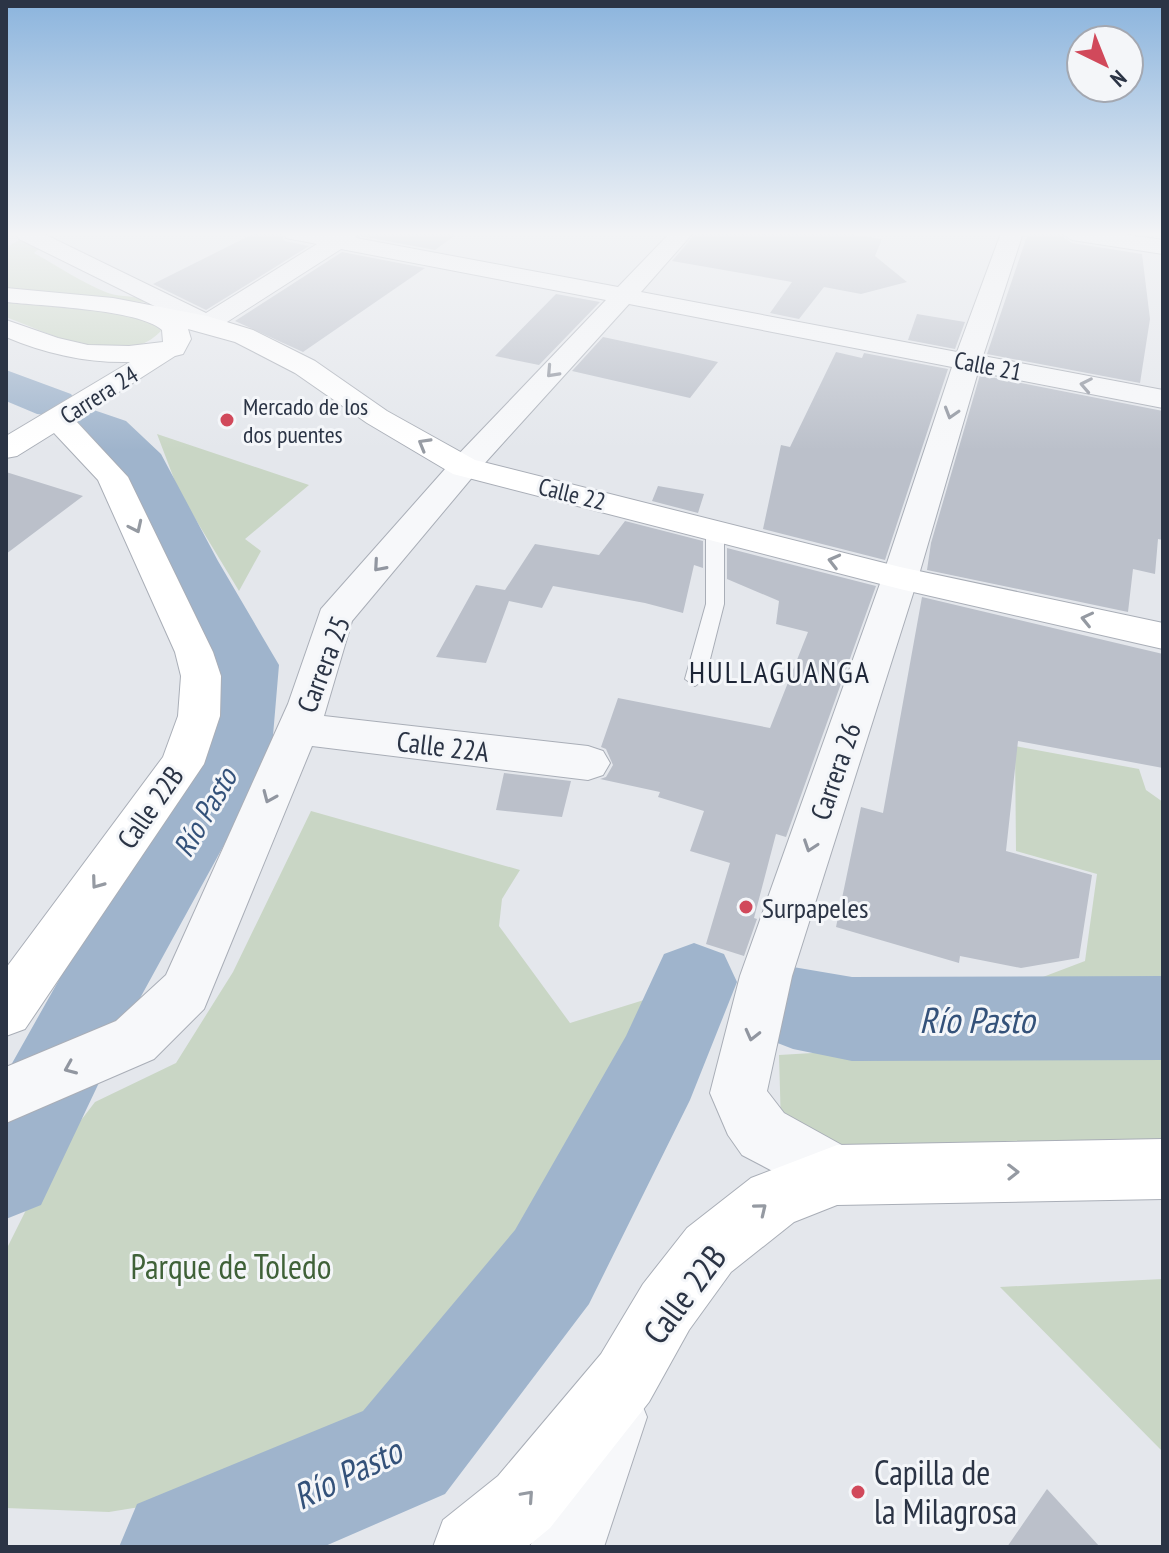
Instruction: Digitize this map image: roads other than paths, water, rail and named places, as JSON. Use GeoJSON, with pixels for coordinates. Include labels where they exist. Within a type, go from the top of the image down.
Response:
{"type":"FeatureCollection","features":[{"type":"Feature","properties":{"kind":"main road"},"geometry":{"type":"LineString","coordinates":[[108,305],[207,324]]}},
{"type":"Feature","properties":{"kind":"main road"},"geometry":{"type":"LineString","coordinates":[[71,351],[137,356],[174,348],[178,339],[174,327],[164,318]]}},
{"type":"Feature","properties":{"kind":"main road","name":"Carrera 24"},"geometry":{"type":"LineString","coordinates":[[6,450],[174,348],[207,324]]}},
{"type":"Feature","properties":{"kind":"main road","name":"Calle 22"},"geometry":{"type":"LineString","coordinates":[[207,324],[244,336],[305,367],[377,417],[464,467],[900,578],[1163,636]]}},
{"type":"Feature","properties":{"kind":"main road"},"geometry":{"type":"LineString","coordinates":[[6,328],[117,370],[109,388]]}},
{"type":"Feature","properties":{"kind":"main road","name":"Calle 22B"},"geometry":{"type":"LineString","coordinates":[[6,1011],[182,764],[199,716],[201,676],[194,652],[112,477],[62,418]]}},
{"type":"Feature","properties":{"kind":"main road"},"geometry":{"type":"LineString","coordinates":[[6,450],[42,455],[112,477]]}},
{"type":"Feature","properties":{"kind":"main road","name":"Calle 22B"},"geometry":{"type":"LineString","coordinates":[[470,1547],[524,1502],[625,1378],[666,1307],[709,1250],[773,1200],[837,1175],[1163,1169]]}},
{"type":"Feature","properties":{"kind":"street","name":"Calle 22"},"geometry":{"type":"LineString","coordinates":[[171,305],[207,324]]}},
{"type":"Feature","properties":{"kind":"street","name":"Carrera 24"},"geometry":{"type":"LineString","coordinates":[[207,324],[236,305]]}},
{"type":"Feature","properties":{"kind":"street","name":"Carrera 25"},"geometry":{"type":"LineString","coordinates":[[6,1095],[135,1040],[185,992],[309,704],[334,618],[464,467],[614,305]]}},
{"type":"Feature","properties":{"kind":"street","name":"Calle 21"},"geometry":{"type":"LineString","coordinates":[[678,305],[1163,399]]}},
{"type":"Feature","properties":{"kind":"street","name":"Carrera 26"},"geometry":{"type":"LineString","coordinates":[[837,1175],[763,1134],[748,1115],[738,1093],[766,976],[900,578],[987,305]]}},
{"type":"Feature","properties":{"kind":"street","name":"Calle 22A"},"geometry":{"type":"LineString","coordinates":[[298,729],[588,763]]}},
{"type":"Feature","properties":{"kind":"street"},"geometry":{"type":"LineString","coordinates":[[567,1547],[625,1378]]}},
{"type":"Feature","properties":{"kind":"lane"},"geometry":{"type":"LineString","coordinates":[[695,679],[715,604],[715,531]]}},
{"type":"Feature","properties":{"kind":"waterway","name":"Río Pasto"},"geometry":{"type":"LineString","coordinates":[[6,384],[54,404]]}},
{"type":"Feature","properties":{"kind":"waterway","name":"Río Pasto"},"geometry":{"type":"LineString","coordinates":[[6,1170],[103,983],[236,759],[247,665],[189,561],[143,465],[109,431],[82,421]]}},
{"type":"Feature","properties":{"kind":"waterway","name":"Río Pasto"},"geometry":{"type":"LineString","coordinates":[[180,1547],[404,1453],[552,1267],[658,1068],[694,982]]}},
{"type":"Feature","properties":{"kind":"waterway","name":"Río Pasto"},"geometry":{"type":"LineString","coordinates":[[793,1008],[852,1019],[1163,1018]]}},
{"type":"Feature","properties":{"kind":"place","name":"Mercado de los dos puentes"},"geometry":{"type":"Point","coordinates":[227,420]}},
{"type":"Feature","properties":{"kind":"place","name":"Surpapeles"},"geometry":{"type":"Point","coordinates":[746,907]}},
{"type":"Feature","properties":{"kind":"place","name":"Capilla de la Milagrosa"},"geometry":{"type":"Point","coordinates":[858,1492]}},
{"type":"Feature","properties":{"kind":"district","name":"HULLAGUANGA"},"geometry":{"type":"Point","coordinates":[780,671]}},
{"type":"Feature","properties":{"kind":"park label","name":"Parque de Toledo"},"geometry":{"type":"Point","coordinates":[231,1266]}}]}
